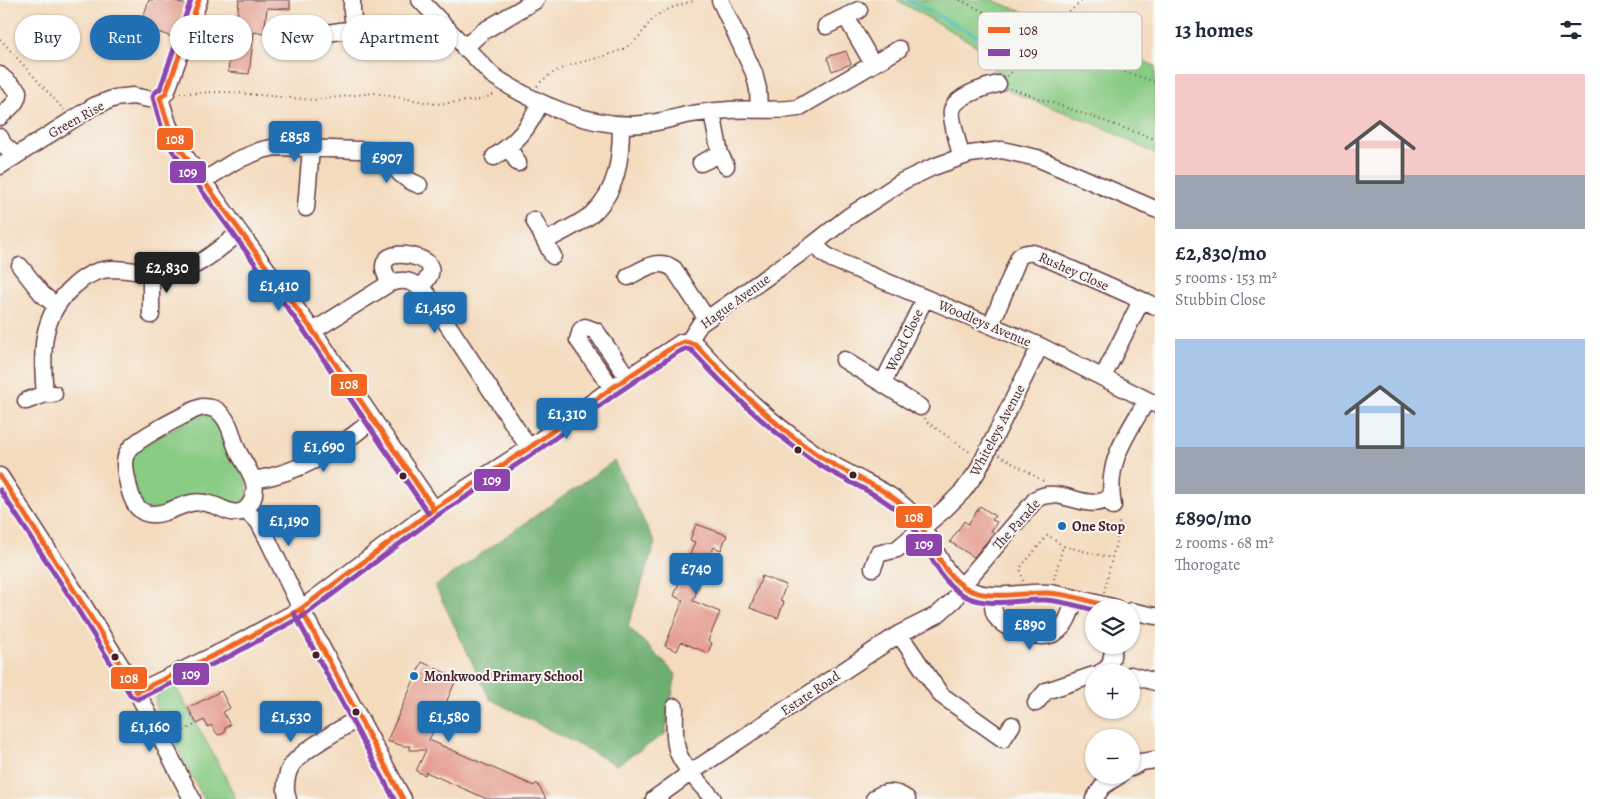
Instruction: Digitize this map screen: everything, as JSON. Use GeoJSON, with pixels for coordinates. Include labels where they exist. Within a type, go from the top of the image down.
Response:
{"type":"FeatureCollection","features":[{"type":"Feature","properties":{"kind":"street"},"geometry":{"type":"LineString","coordinates":[[199,0],[163,95],[168,124],[178,146],[313,331],[372,420],[434,508]]}},
{"type":"Feature","properties":{"kind":"street"},"geometry":{"type":"LineString","coordinates":[[332,33],[355,35],[352,0]]}},
{"type":"Feature","properties":{"kind":"street"},"geometry":{"type":"LineString","coordinates":[[420,0],[464,48],[492,75],[519,92],[540,103],[573,114],[621,125],[643,124],[712,112],[759,108],[786,110],[798,108],[899,49]]}},
{"type":"Feature","properties":{"kind":"street"},"geometry":{"type":"LineString","coordinates":[[720,0],[754,73],[758,88],[759,108]]}},
{"type":"Feature","properties":{"kind":"street"},"geometry":{"type":"LineString","coordinates":[[464,48],[482,32],[532,1]]}},
{"type":"Feature","properties":{"kind":"street"},"geometry":{"type":"LineString","coordinates":[[826,26],[853,13],[873,64]]}},
{"type":"Feature","properties":{"kind":"street"},"geometry":{"type":"LineString","coordinates":[[0,75],[18,91],[19,96],[16,102],[0,117]]}},
{"type":"Feature","properties":{"kind":"street"},"geometry":{"type":"LineString","coordinates":[[961,156],[951,111],[955,102],[981,89],[998,84]]}},
{"type":"Feature","properties":{"kind":"street","name":"Green Rise"},"geometry":{"type":"LineString","coordinates":[[0,166],[72,118],[94,106],[115,98],[133,96],[148,99],[163,95]]}},
{"type":"Feature","properties":{"kind":"street"},"geometry":{"type":"LineString","coordinates":[[494,157],[508,148],[528,127],[540,103]]}},
{"type":"Feature","properties":{"kind":"street"},"geometry":{"type":"LineString","coordinates":[[701,163],[723,160],[712,112]]}},
{"type":"Feature","properties":{"kind":"street"},"geometry":{"type":"LineString","coordinates":[[545,241],[592,214],[609,191],[620,163],[621,125]]}},
{"type":"Feature","properties":{"kind":"street"},"geometry":{"type":"LineString","coordinates":[[0,137],[15,155]]}},
{"type":"Feature","properties":{"kind":"street"},"geometry":{"type":"LineString","coordinates":[[203,181],[235,161],[262,150],[276,147],[386,151],[398,173],[419,186]]}},
{"type":"Feature","properties":{"kind":"street"},"geometry":{"type":"LineString","coordinates":[[306,208],[311,148]]}},
{"type":"Feature","properties":{"kind":"street"},"geometry":{"type":"LineString","coordinates":[[508,148],[518,163]]}},
{"type":"Feature","properties":{"kind":"street","name":"Hague Avenue"},"geometry":{"type":"LineString","coordinates":[[137,692],[227,649],[301,609],[434,508],[529,448],[674,346],[682,342],[689,342],[695,330],[707,319],[815,244],[848,217],[904,181],[961,156],[1002,150],[1037,158],[1155,209]]}},
{"type":"Feature","properties":{"kind":"street"},"geometry":{"type":"LineString","coordinates":[[534,220],[553,256]]}},
{"type":"Feature","properties":{"kind":"street"},"geometry":{"type":"LineString","coordinates":[[26,401],[49,394],[43,343],[46,331],[56,306],[65,293],[80,280],[92,273],[113,270],[166,273],[192,267],[240,233]]}},
{"type":"Feature","properties":{"kind":"street","name":"Woodleys Avenue"},"geometry":{"type":"LineString","coordinates":[[815,244],[832,259],[1040,346],[1151,402]]}},
{"type":"Feature","properties":{"kind":"street","name":"Rushey Close"},"geometry":{"type":"LineString","coordinates":[[991,325],[1019,257],[1028,252],[1046,258],[1148,303],[1103,377]]}},
{"type":"Feature","properties":{"kind":"street"},"geometry":{"type":"LineString","coordinates":[[390,283],[384,273],[385,260],[396,254],[407,255],[421,258],[431,267],[430,273],[420,287]]}},
{"type":"Feature","properties":{"kind":"street"},"geometry":{"type":"LineString","coordinates":[[628,277],[654,264],[669,265],[674,269],[707,319]]}},
{"type":"Feature","properties":{"kind":"street"},"geometry":{"type":"LineString","coordinates":[[20,266],[42,294],[56,306]]}},
{"type":"Feature","properties":{"kind":"street"},"geometry":{"type":"LineString","coordinates":[[150,316],[151,273]]}},
{"type":"Feature","properties":{"kind":"street"},"geometry":{"type":"LineString","coordinates":[[313,331],[390,283],[406,280],[420,287],[428,295],[529,448]]}},
{"type":"Feature","properties":{"kind":"street","name":"Wood Close"},"geometry":{"type":"LineString","coordinates":[[883,383],[924,298]]}},
{"type":"Feature","properties":{"kind":"street"},"geometry":{"type":"LineString","coordinates":[[612,388],[578,340],[581,330],[585,327],[596,331],[628,378]]}},
{"type":"Feature","properties":{"kind":"street"},"geometry":{"type":"LineString","coordinates":[[689,342],[695,344],[753,404],[812,451],[848,474],[876,487],[914,515],[923,526],[946,570],[962,586],[972,591],[993,595],[1050,594],[1085,601]]}},
{"type":"Feature","properties":{"kind":"street","name":"Whiteleys Avenue"},"geometry":{"type":"LineString","coordinates":[[873,568],[878,554],[897,549],[945,509],[963,491],[986,455],[1040,346]]}},
{"type":"Feature","properties":{"kind":"street","name":"Wood Close"},"geometry":{"type":"LineString","coordinates":[[844,360],[920,407]]}},
{"type":"Feature","properties":{"kind":"street"},"geometry":{"type":"LineString","coordinates":[[1112,501],[1111,473],[1114,461],[1124,438],[1151,402]]}},
{"type":"Feature","properties":{"kind":"street"},"geometry":{"type":"LineString","coordinates":[[202,407],[211,407],[224,416],[236,448],[254,480],[256,489],[254,497],[250,505],[244,510],[236,513],[214,505],[191,502],[156,514],[139,510],[134,504],[130,492],[124,464],[126,456],[130,448],[138,441],[194,410],[202,407]]}},
{"type":"Feature","properties":{"kind":"street"},"geometry":{"type":"LineString","coordinates":[[254,480],[272,477],[320,458],[345,443],[372,420]]}},
{"type":"Feature","properties":{"kind":"street"},"geometry":{"type":"LineString","coordinates":[[0,476],[137,692],[192,799]]}},
{"type":"Feature","properties":{"kind":"street","name":"The Parade"},"geometry":{"type":"LineString","coordinates":[[962,586],[1036,498],[1048,494],[1094,504],[1112,501]]}},
{"type":"Feature","properties":{"kind":"street"},"geometry":{"type":"LineString","coordinates":[[244,510],[258,521],[263,530],[301,609],[403,799]]}},
{"type":"Feature","properties":{"kind":"street","name":"Estate Road"},"geometry":{"type":"LineString","coordinates":[[654,799],[690,772],[899,634],[937,615],[954,600],[962,586]]}},
{"type":"Feature","properties":{"kind":"street"},"geometry":{"type":"LineString","coordinates":[[993,595],[994,612],[1001,622],[1019,631],[1040,636],[1055,633],[1060,629],[1071,612],[1075,599]]}},
{"type":"Feature","properties":{"kind":"street"},"geometry":{"type":"LineString","coordinates":[[1140,613],[1155,616]]}},
{"type":"Feature","properties":{"kind":"street"},"geometry":{"type":"LineString","coordinates":[[899,634],[941,695],[1003,739],[1012,726]]}},
{"type":"Feature","properties":{"kind":"street"},"geometry":{"type":"LineString","coordinates":[[1036,703],[1046,690],[1085,678]]}},
{"type":"Feature","properties":{"kind":"street"},"geometry":{"type":"LineString","coordinates":[[1140,678],[1155,682]]}},
{"type":"Feature","properties":{"kind":"street"},"geometry":{"type":"LineString","coordinates":[[675,707],[678,754],[690,772],[713,799]]}},
{"type":"Feature","properties":{"kind":"street"},"geometry":{"type":"LineString","coordinates":[[288,799],[286,782],[290,766],[302,754],[358,718]]}},
{"type":"Feature","properties":{"kind":"street"},"geometry":{"type":"LineString","coordinates":[[1140,763],[1155,760]]}},
{"type":"Feature","properties":{"kind":"street"},"geometry":{"type":"LineString","coordinates":[[1094,799],[1106,784]]}},
{"type":"Feature","properties":{"kind":"street"},"geometry":{"type":"LineString","coordinates":[[874,799],[879,794],[892,792],[902,795],[907,799]]}},
{"type":"Feature","properties":{"kind":"path"},"geometry":{"type":"LineString","coordinates":[[519,92],[532,92],[544,78],[570,64],[607,56],[629,46],[644,33],[654,17],[676,6],[696,0]]}},
{"type":"Feature","properties":{"kind":"path"},"geometry":{"type":"LineString","coordinates":[[960,0],[985,12]]}},
{"type":"Feature","properties":{"kind":"path"},"geometry":{"type":"LineString","coordinates":[[1070,12],[1083,0]]}},
{"type":"Feature","properties":{"kind":"path"},"geometry":{"type":"LineString","coordinates":[[0,39],[72,118]]}},
{"type":"Feature","properties":{"kind":"path"},"geometry":{"type":"LineString","coordinates":[[998,84],[1014,70]]}},
{"type":"Feature","properties":{"kind":"path"},"geometry":{"type":"LineString","coordinates":[[1120,70],[1155,82]]}},
{"type":"Feature","properties":{"kind":"path"},"geometry":{"type":"LineString","coordinates":[[998,84],[1155,139]]}},
{"type":"Feature","properties":{"kind":"path"},"geometry":{"type":"LineString","coordinates":[[163,95],[226,92],[313,100],[374,94],[436,104],[480,100],[498,93]]}},
{"type":"Feature","properties":{"kind":"path"},"geometry":{"type":"LineString","coordinates":[[920,407],[927,422],[986,455],[1045,482],[1048,494]]}},
{"type":"Feature","properties":{"kind":"path"},"geometry":{"type":"LineString","coordinates":[[1109,599],[1112,558],[1119,530],[1118,512],[1112,501]]}},
{"type":"Feature","properties":{"kind":"path"},"geometry":{"type":"LineString","coordinates":[[1026,593],[1020,568],[1048,534],[1063,546],[1112,558]]}},
{"type":"Feature","properties":{"kind":"path"},"geometry":{"type":"LineString","coordinates":[[1050,594],[1063,546]]}},
{"type":"Feature","properties":{"kind":"path"},"geometry":{"type":"LineString","coordinates":[[162,741],[197,724]]}},
{"type":"Feature","properties":{"kind":"green space"},"geometry":{"type":"Polygon","coordinates":[[[897,0],[993,0],[1022,12],[978,12],[978,47],[897,0]]]}},
{"type":"Feature","properties":{"kind":"green space"},"geometry":{"type":"Polygon","coordinates":[[[1142,61],[1155,66],[1155,154],[1098,125],[1008,91],[994,70],[1142,70],[1142,61]]]}},
{"type":"Feature","properties":{"kind":"green space"},"geometry":{"type":"Polygon","coordinates":[[[211,407],[242,459],[250,505],[213,505],[139,510],[126,456],[211,407]]]}},
{"type":"Feature","properties":{"kind":"green space"},"geometry":{"type":"Polygon","coordinates":[[[614,461],[655,543],[628,626],[676,674],[665,734],[617,765],[490,699],[435,586],[614,461]]]}},
{"type":"Feature","properties":{"kind":"green space"},"geometry":{"type":"Polygon","coordinates":[[[173,682],[236,799],[204,799],[155,706],[157,691],[173,682]]]}},
{"type":"Feature","properties":{"kind":"building"},"geometry":{"type":"Polygon","coordinates":[[[149,0],[172,0],[187,5],[183,15],[170,15],[170,36],[160,33],[160,15],[144,15],[149,0]]]}},
{"type":"Feature","properties":{"kind":"building"},"geometry":{"type":"Polygon","coordinates":[[[239,0],[290,0],[290,9],[267,8],[266,15],[262,15],[262,34],[254,32],[252,49],[252,15],[237,15],[239,0]]]}},
{"type":"Feature","properties":{"kind":"building"},"geometry":{"type":"Polygon","coordinates":[[[846,51],[851,64],[832,71],[827,57],[846,51]]]}},
{"type":"Feature","properties":{"kind":"building"},"geometry":{"type":"Polygon","coordinates":[[[229,60],[251,60],[249,74],[228,72],[229,60]]]}},
{"type":"Feature","properties":{"kind":"building"},"geometry":{"type":"Polygon","coordinates":[[[980,506],[995,516],[992,520],[997,522],[991,531],[994,533],[974,557],[950,542],[964,521],[968,524],[980,506]]]}},
{"type":"Feature","properties":{"kind":"building"},"geometry":{"type":"Polygon","coordinates":[[[696,524],[727,535],[721,550],[714,547],[693,601],[720,612],[708,641],[712,643],[708,653],[681,642],[677,651],[665,646],[683,600],[674,596],[695,542],[690,540],[696,524]]]}},
{"type":"Feature","properties":{"kind":"building"},"geometry":{"type":"Polygon","coordinates":[[[762,576],[786,585],[780,601],[784,602],[778,618],[750,608],[762,576]]]}},
{"type":"Feature","properties":{"kind":"building"},"geometry":{"type":"Polygon","coordinates":[[[422,662],[457,678],[429,740],[534,786],[537,783],[546,799],[487,799],[426,772],[425,775],[416,771],[426,750],[410,750],[410,746],[387,741],[422,662]]]}},
{"type":"Feature","properties":{"kind":"building"},"geometry":{"type":"Polygon","coordinates":[[[221,691],[230,708],[223,712],[230,725],[225,728],[225,732],[218,735],[211,725],[208,727],[204,720],[197,724],[188,708],[221,691]]]}},
{"type":"Feature","properties":{"kind":"waterway"},"geometry":{"type":"LineString","coordinates":[[908,0],[978,36]]}},
{"type":"Feature","properties":{"kind":"transit line","name":"109"},"geometry":{"type":"LineString","coordinates":[[191,0],[160,89],[154,93],[153,97],[161,126],[172,150],[307,335],[428,513]]}},
{"type":"Feature","properties":{"kind":"transit line","name":"108"},"geometry":{"type":"LineString","coordinates":[[199,0],[166,93],[160,98],[168,124],[178,146],[313,331],[434,509]]}},
{"type":"Feature","properties":{"kind":"transit line","name":"108"},"geometry":{"type":"LineString","coordinates":[[0,476],[137,692],[227,649],[301,609],[434,509],[529,448],[674,346],[684,342],[695,344],[754,403],[802,444],[819,456],[891,496],[902,505],[920,524],[944,567],[961,585],[981,594],[1056,594],[1085,600]]}},
{"type":"Feature","properties":{"kind":"transit line","name":"109"},"geometry":{"type":"LineString","coordinates":[[0,490],[131,696],[138,699],[230,656],[305,615],[438,515],[533,454],[616,394],[685,349],[691,350],[750,409],[798,450],[826,469],[887,502],[915,530],[940,572],[956,590],[967,597],[986,602],[1045,600],[1085,608]]}},
{"type":"Feature","properties":{"kind":"transit line","name":"108"},"geometry":{"type":"LineString","coordinates":[[301,609],[403,799]]}},
{"type":"Feature","properties":{"kind":"transit line","name":"109"},"geometry":{"type":"LineString","coordinates":[[294,613],[394,799]]}},
{"type":"Feature","properties":{"kind":"place","name":"One Stop"},"geometry":{"type":"Point","coordinates":[1062,526]}},
{"type":"Feature","properties":{"kind":"place","name":"Monkwood Primary School"},"geometry":{"type":"Point","coordinates":[414,676]}}]}
